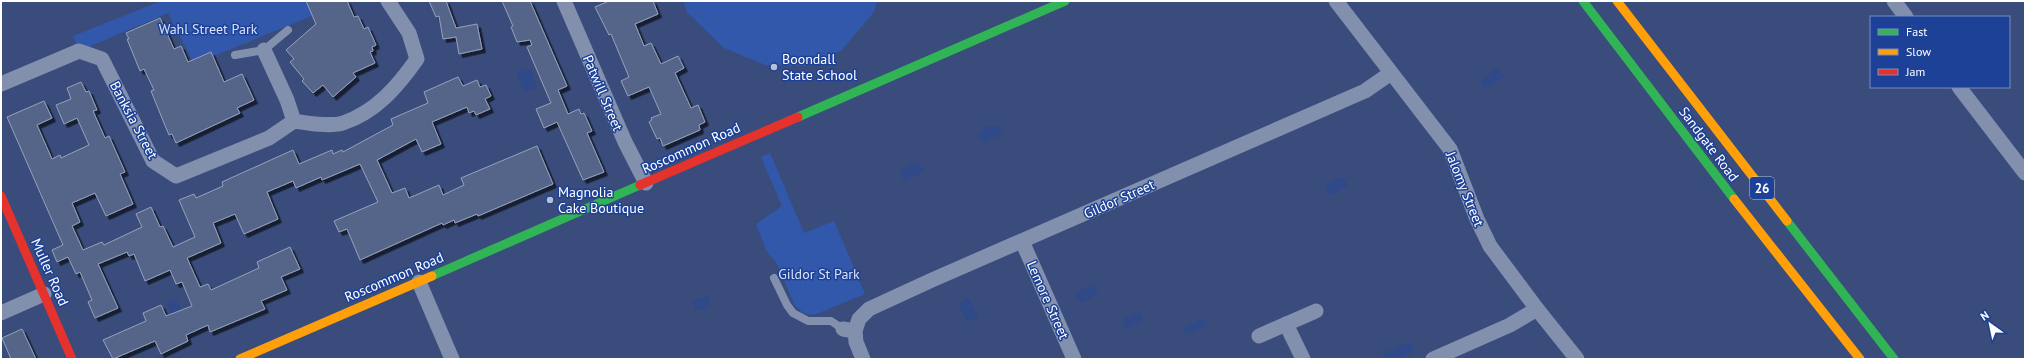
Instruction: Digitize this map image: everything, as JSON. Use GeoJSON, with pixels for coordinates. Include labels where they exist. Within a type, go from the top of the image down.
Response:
{"type":"FeatureCollection","features":[{"type":"Feature","properties":{"kind":"main road","name":"Roscommon Road"},"geometry":{"type":"LineString","coordinates":[[240,359],[1065,1]]}},
{"type":"Feature","properties":{"kind":"main road","name":"Sandgate Road"},"geometry":{"type":"LineString","coordinates":[[1583,1],[1718,179],[1860,359]]}},
{"type":"Feature","properties":{"kind":"main road","name":"Sandgate Road"},"geometry":{"type":"LineString","coordinates":[[1617,1],[1894,359]]}},
{"type":"Feature","properties":{"kind":"main road","name":"Muller Road"},"geometry":{"type":"LineString","coordinates":[[1,196],[72,359]]}},
{"type":"Feature","properties":{"kind":"street"},"geometry":{"type":"LineString","coordinates":[[264,50],[287,100],[294,121],[342,123],[370,110],[398,85],[417,59],[409,33],[388,1]]}},
{"type":"Feature","properties":{"kind":"street","name":"Patwill Street"},"geometry":{"type":"LineString","coordinates":[[564,1],[625,142],[646,183]]}},
{"type":"Feature","properties":{"kind":"street","name":"Jalomy Street"},"geometry":{"type":"LineString","coordinates":[[1336,1],[1450,149],[1484,234],[1497,256],[1537,309],[1578,359]]}},
{"type":"Feature","properties":{"kind":"street"},"geometry":{"type":"LineString","coordinates":[[1894,1],[1905,16]]}},
{"type":"Feature","properties":{"kind":"street","name":"Banksia Street"},"geometry":{"type":"LineString","coordinates":[[1,84],[79,51],[102,59],[153,161],[176,176],[269,138],[294,121]]}},
{"type":"Feature","properties":{"kind":"street","name":"Gildor Street"},"geometry":{"type":"LineString","coordinates":[[849,330],[859,319],[874,307],[1365,91],[1391,73]]}},
{"type":"Feature","properties":{"kind":"street"},"geometry":{"type":"LineString","coordinates":[[1960,88],[2025,173]]}},
{"type":"Feature","properties":{"kind":"street","name":"Lemore Street"},"geometry":{"type":"LineString","coordinates":[[1022,241],[1074,359]]}},
{"type":"Feature","properties":{"kind":"street"},"geometry":{"type":"LineString","coordinates":[[419,282],[452,359]]}},
{"type":"Feature","properties":{"kind":"street"},"geometry":{"type":"LineString","coordinates":[[1,313],[44,294]]}},
{"type":"Feature","properties":{"kind":"street"},"geometry":{"type":"LineString","coordinates":[[1433,359],[1510,325],[1537,309]]}},
{"type":"Feature","properties":{"kind":"street"},"geometry":{"type":"LineString","coordinates":[[1259,336],[1316,311]]}},
{"type":"Feature","properties":{"kind":"street"},"geometry":{"type":"LineString","coordinates":[[1286,324],[1303,359]]}},
{"type":"Feature","properties":{"kind":"street"},"geometry":{"type":"LineString","coordinates":[[849,330],[863,359]]}},
{"type":"Feature","properties":{"kind":"lane"},"geometry":{"type":"LineString","coordinates":[[236,55],[264,50],[288,30]]}},
{"type":"Feature","properties":{"kind":"lane"},"geometry":{"type":"LineString","coordinates":[[774,278],[787,305],[793,313],[808,321],[831,321],[849,330]]}},
{"type":"Feature","properties":{"kind":"green space","name":"Wahl Street Park"},"geometry":{"type":"Polygon","coordinates":[[[161,1],[314,1],[319,13],[194,64],[168,13],[79,51],[73,36],[161,1]]]}},
{"type":"Feature","properties":{"kind":"green space"},"geometry":{"type":"Polygon","coordinates":[[[683,1],[877,1],[874,12],[842,50],[805,66],[765,65],[724,48],[687,12],[683,1]]]}},
{"type":"Feature","properties":{"kind":"green space","name":"Gildor St Park"},"geometry":{"type":"Polygon","coordinates":[[[770,153],[804,233],[834,221],[865,294],[813,315],[803,313],[795,306],[777,264],[766,250],[756,224],[782,206],[761,157],[770,153]]]}},
{"type":"Feature","properties":{"kind":"shaded area"},"geometry":{"type":"Polygon","coordinates":[[[1493,68],[1496,68],[1505,76],[1485,89],[1480,81],[1488,77],[1493,68]]]}},
{"type":"Feature","properties":{"kind":"shaded area"},"geometry":{"type":"Polygon","coordinates":[[[522,69],[528,69],[532,72],[536,88],[525,92],[516,73],[522,69]]]}},
{"type":"Feature","properties":{"kind":"shaded area"},"geometry":{"type":"Polygon","coordinates":[[[990,125],[992,128],[999,125],[1002,134],[982,143],[978,134],[983,131],[983,128],[990,125]]]}},
{"type":"Feature","properties":{"kind":"shaded area"},"geometry":{"type":"Polygon","coordinates":[[[919,162],[924,172],[904,181],[899,171],[911,163],[914,164],[919,162]]]}},
{"type":"Feature","properties":{"kind":"shaded area"},"geometry":{"type":"Polygon","coordinates":[[[1342,176],[1348,186],[1330,196],[1324,186],[1342,176]]]}},
{"type":"Feature","properties":{"kind":"shaded area"},"geometry":{"type":"Polygon","coordinates":[[[1093,284],[1098,294],[1081,303],[1075,293],[1093,284]]]}},
{"type":"Feature","properties":{"kind":"shaded area"},"geometry":{"type":"Polygon","coordinates":[[[708,296],[709,305],[705,311],[701,309],[695,311],[692,302],[708,296]]]}},
{"type":"Feature","properties":{"kind":"shaded area"},"geometry":{"type":"Polygon","coordinates":[[[969,298],[978,317],[967,322],[958,303],[969,298]]]}},
{"type":"Feature","properties":{"kind":"shaded area"},"geometry":{"type":"Polygon","coordinates":[[[176,299],[183,315],[174,320],[166,303],[176,299]]]}},
{"type":"Feature","properties":{"kind":"shaded area"},"geometry":{"type":"Polygon","coordinates":[[[1140,312],[1144,320],[1126,329],[1122,320],[1140,312]]]}},
{"type":"Feature","properties":{"kind":"shaded area"},"geometry":{"type":"Polygon","coordinates":[[[1201,319],[1206,320],[1208,325],[1192,333],[1186,333],[1184,327],[1201,319]]]}},
{"type":"Feature","properties":{"kind":"shaded area"},"geometry":{"type":"Polygon","coordinates":[[[1411,342],[1414,352],[1396,359],[1386,359],[1383,353],[1411,342]]]}},
{"type":"Feature","properties":{"kind":"building"},"geometry":{"type":"Polygon","coordinates":[[[306,1],[347,1],[354,17],[358,16],[364,29],[368,27],[376,45],[372,47],[373,51],[370,52],[375,63],[353,73],[356,77],[333,97],[323,85],[313,93],[302,81],[304,79],[290,62],[294,59],[286,50],[316,24],[306,1]]]}},
{"type":"Feature","properties":{"kind":"building"},"geometry":{"type":"Polygon","coordinates":[[[429,1],[446,1],[456,28],[477,24],[482,49],[459,54],[456,37],[443,39],[439,16],[436,17],[429,1]]]}},
{"type":"Feature","properties":{"kind":"building"},"geometry":{"type":"Polygon","coordinates":[[[502,1],[530,1],[567,86],[558,90],[568,114],[579,109],[581,114],[584,113],[592,131],[587,133],[604,172],[583,180],[557,122],[544,128],[536,109],[551,103],[527,47],[532,45],[530,40],[517,42],[511,27],[513,26],[502,1]]]}},
{"type":"Feature","properties":{"kind":"building"},"geometry":{"type":"Polygon","coordinates":[[[609,1],[653,1],[658,14],[635,24],[644,46],[651,43],[661,64],[678,56],[684,68],[675,73],[691,108],[698,105],[705,122],[699,125],[700,130],[663,146],[660,138],[657,139],[649,122],[652,120],[651,118],[661,114],[649,87],[628,96],[621,81],[629,77],[611,34],[609,35],[595,7],[609,1]]]}},
{"type":"Feature","properties":{"kind":"building"},"geometry":{"type":"Polygon","coordinates":[[[160,18],[174,49],[181,46],[188,62],[211,52],[224,82],[242,74],[254,100],[237,108],[240,113],[176,143],[172,134],[169,135],[151,91],[154,90],[144,69],[140,71],[126,33],[160,18]]]}},
{"type":"Feature","properties":{"kind":"building"},"geometry":{"type":"Polygon","coordinates":[[[458,77],[463,86],[477,80],[480,87],[486,85],[491,96],[485,99],[490,109],[476,115],[474,111],[469,113],[467,107],[432,122],[441,144],[422,152],[416,139],[377,160],[392,193],[405,188],[409,198],[439,185],[443,195],[464,185],[461,178],[537,146],[553,184],[478,216],[477,214],[455,223],[454,220],[443,225],[442,223],[360,260],[347,229],[339,232],[334,221],[378,202],[360,164],[322,180],[321,177],[296,188],[293,181],[267,192],[278,219],[244,234],[235,214],[213,223],[221,243],[187,258],[200,287],[208,284],[211,290],[259,268],[257,262],[290,247],[300,269],[281,277],[287,290],[261,301],[265,309],[210,332],[208,325],[186,335],[188,341],[161,354],[155,341],[113,359],[103,340],[146,321],[143,313],[161,305],[166,316],[192,306],[182,282],[176,284],[170,270],[145,281],[134,254],[129,256],[127,252],[98,264],[118,308],[95,318],[88,302],[92,300],[80,272],[76,274],[68,257],[57,262],[52,250],[63,245],[7,117],[44,101],[52,118],[37,125],[52,159],[60,155],[61,158],[89,145],[77,118],[64,124],[56,105],[71,99],[67,88],[81,82],[86,92],[89,91],[97,110],[93,111],[105,138],[109,136],[125,172],[120,174],[133,204],[106,216],[95,193],[72,203],[80,222],[72,226],[83,250],[102,242],[104,245],[142,227],[136,214],[151,207],[160,227],[163,226],[173,247],[195,237],[179,200],[194,194],[196,198],[223,186],[222,182],[293,150],[299,164],[332,150],[333,154],[342,150],[343,152],[393,125],[391,119],[428,103],[424,92],[458,77]]]}},
{"type":"Feature","properties":{"kind":"building"},"geometry":{"type":"Polygon","coordinates":[[[22,329],[36,359],[11,359],[2,338],[22,329]]]}},
{"type":"Feature","properties":{"kind":"traffic: fast"},"geometry":{"type":"LineString","coordinates":[[798,117],[1065,1]]}},
{"type":"Feature","properties":{"kind":"traffic: fast"},"geometry":{"type":"LineString","coordinates":[[1583,1],[1734,199]]}},
{"type":"Feature","properties":{"kind":"traffic: fast"},"geometry":{"type":"LineString","coordinates":[[432,276],[640,185]]}},
{"type":"Feature","properties":{"kind":"traffic: fast"},"geometry":{"type":"LineString","coordinates":[[1787,221],[1894,359]]}},
{"type":"Feature","properties":{"kind":"traffic: slow"},"geometry":{"type":"LineString","coordinates":[[1617,1],[1787,221]]}},
{"type":"Feature","properties":{"kind":"traffic: slow"},"geometry":{"type":"LineString","coordinates":[[1734,199],[1860,359]]}},
{"type":"Feature","properties":{"kind":"traffic: slow"},"geometry":{"type":"LineString","coordinates":[[240,359],[432,276]]}},
{"type":"Feature","properties":{"kind":"traffic: jam"},"geometry":{"type":"LineString","coordinates":[[640,185],[798,117]]}},
{"type":"Feature","properties":{"kind":"traffic: jam"},"geometry":{"type":"LineString","coordinates":[[1,196],[72,359]]}},
{"type":"Feature","properties":{"kind":"place","name":"Boondall State School"},"geometry":{"type":"Point","coordinates":[774,67]}},
{"type":"Feature","properties":{"kind":"place","name":"Magnolia Cake Boutique"},"geometry":{"type":"Point","coordinates":[550,200]}}]}
